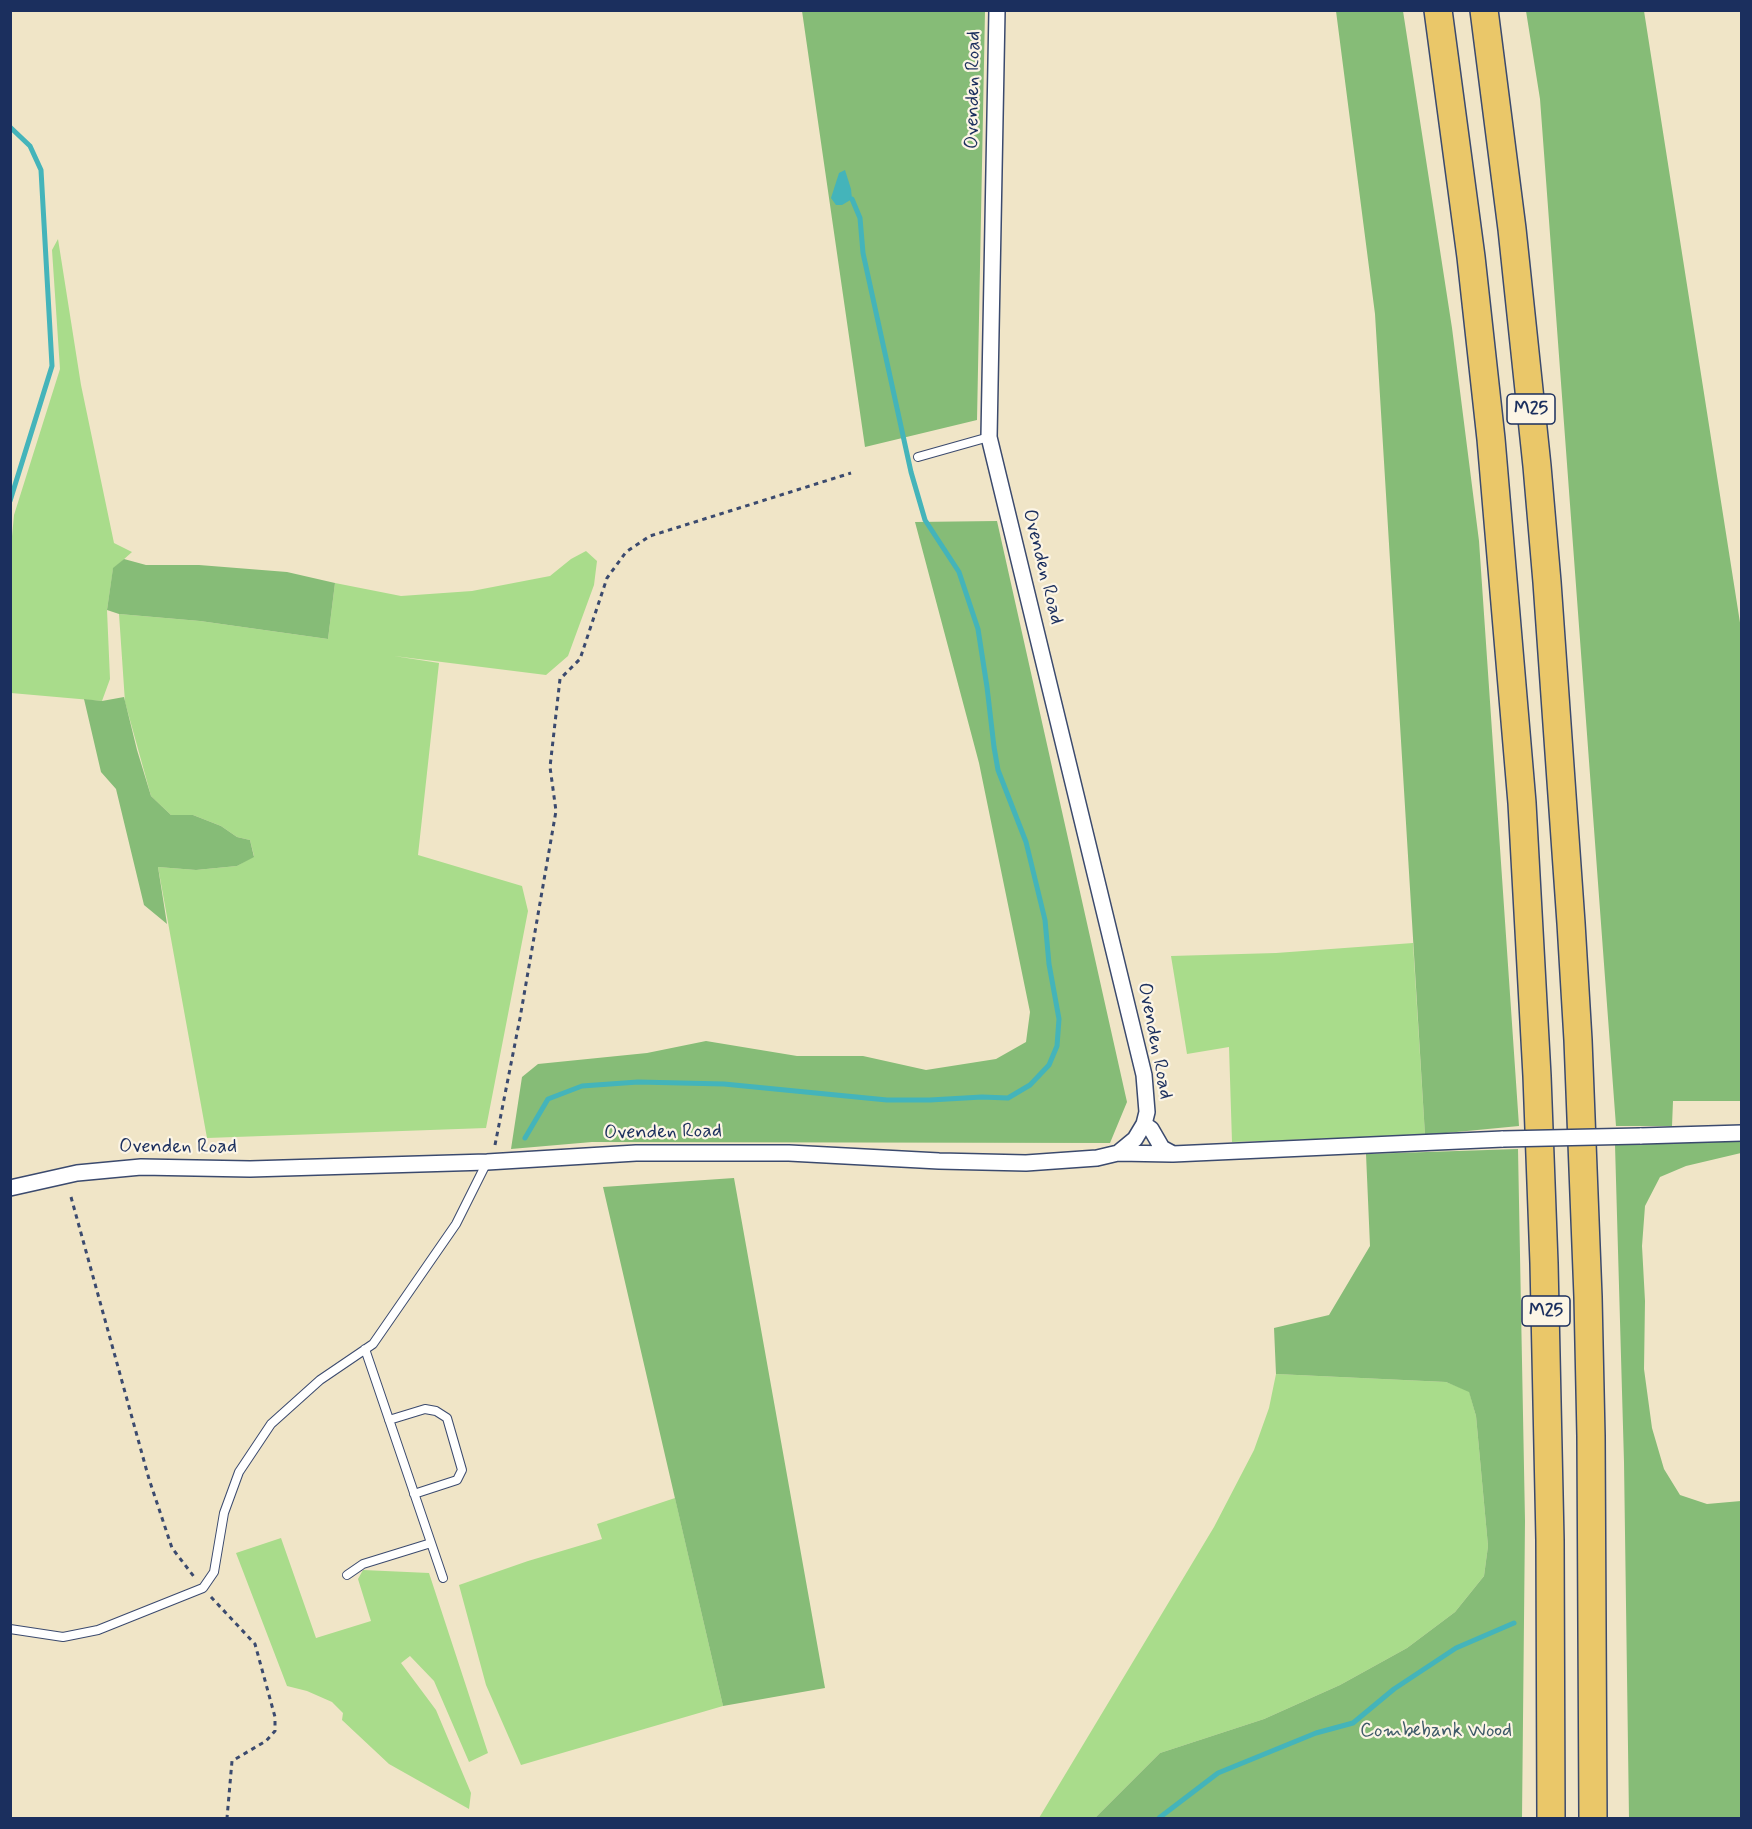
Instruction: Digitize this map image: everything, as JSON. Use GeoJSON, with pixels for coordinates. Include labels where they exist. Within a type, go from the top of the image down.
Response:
{"type":"FeatureCollection","features":[{"type":"Feature","properties":{"kind":"highway","name":"M25"},"geometry":{"type":"LineString","coordinates":[[1438,10],[1471,256],[1491,439],[1523,815],[1544,1240],[1550,1540],[1551,1818]]}},
{"type":"Feature","properties":{"kind":"highway","name":"M25"},"geometry":{"type":"LineString","coordinates":[[1484,10],[1514,241],[1537,466],[1563,787],[1575,981],[1590,1413],[1593,1818]]}},
{"type":"Feature","properties":{"kind":"street","name":"Ovenden Road"},"geometry":{"type":"LineString","coordinates":[[10,1188],[77,1173],[141,1167],[250,1169],[490,1162],[636,1153],[789,1153],[1026,1163],[1096,1158],[1118,1153],[1135,1139],[1144,1124],[1147,1112],[1144,1075],[989,437],[997,10]]}},
{"type":"Feature","properties":{"kind":"street"},"geometry":{"type":"LineString","coordinates":[[1144,1124],[1151,1129],[1162,1148],[1173,1154]]}},
{"type":"Feature","properties":{"kind":"street"},"geometry":{"type":"LineString","coordinates":[[1118,1153],[1173,1154],[1503,1139],[1742,1133]]}},
{"type":"Feature","properties":{"kind":"lane"},"geometry":{"type":"LineString","coordinates":[[918,457],[989,437]]}},
{"type":"Feature","properties":{"kind":"lane"},"geometry":{"type":"LineString","coordinates":[[10,1629],[63,1637],[98,1630],[203,1588],[214,1572],[224,1513],[239,1472],[271,1424],[320,1380],[373,1344],[456,1224],[490,1162]]}},
{"type":"Feature","properties":{"kind":"lane"},"geometry":{"type":"LineString","coordinates":[[365,1349],[443,1578]]}},
{"type":"Feature","properties":{"kind":"lane"},"geometry":{"type":"LineString","coordinates":[[388,1420],[425,1409],[436,1411],[447,1418],[462,1470],[457,1479],[414,1494]]}},
{"type":"Feature","properties":{"kind":"lane"},"geometry":{"type":"LineString","coordinates":[[347,1575],[363,1564],[431,1543]]}},
{"type":"Feature","properties":{"kind":"path"},"geometry":{"type":"LineString","coordinates":[[490,1162],[556,811],[549,767],[560,679],[580,659],[607,578],[626,552],[650,536],[851,473]]}},
{"type":"Feature","properties":{"kind":"path"},"geometry":{"type":"LineString","coordinates":[[71,1197],[149,1479],[168,1538],[172,1548],[203,1588],[255,1644],[275,1717],[275,1731],[266,1741],[232,1761],[227,1818]]}},
{"type":"Feature","properties":{"kind":"green space"},"geometry":{"type":"Polygon","coordinates":[[[802,11],[985,11],[977,420],[865,447],[802,11]]]}},
{"type":"Feature","properties":{"kind":"green space"},"geometry":{"type":"Polygon","coordinates":[[[1336,11],[1403,11],[1452,328],[1479,541],[1519,1126],[1425,1135],[1375,314],[1336,11]]]}},
{"type":"Feature","properties":{"kind":"green space"},"geometry":{"type":"Polygon","coordinates":[[[1526,11],[1644,11],[1741,629],[1741,1101],[1673,1101],[1672,1126],[1616,1126],[1540,99],[1526,11]]]}},
{"type":"Feature","properties":{"kind":"green space"},"geometry":{"type":"Polygon","coordinates":[[[58,239],[81,385],[114,543],[132,552],[113,569],[107,610],[110,679],[102,701],[11,693],[11,547],[14,515],[60,369],[52,250],[58,239]]]}},
{"type":"Feature","properties":{"kind":"green space"},"geometry":{"type":"Polygon","coordinates":[[[997,521],[1127,1102],[1110,1143],[592,1142],[511,1149],[522,1077],[538,1064],[647,1053],[706,1041],[797,1056],[863,1056],[926,1070],[996,1059],[1026,1042],[1030,1012],[979,763],[915,522],[997,521]]]}},
{"type":"Feature","properties":{"kind":"green space"},"geometry":{"type":"Polygon","coordinates":[[[586,551],[597,561],[594,585],[568,656],[546,675],[394,656],[439,663],[418,855],[522,886],[528,911],[486,1128],[207,1138],[158,867],[196,870],[237,866],[254,856],[250,840],[237,837],[221,826],[193,815],[171,815],[151,796],[125,702],[119,614],[200,621],[328,639],[335,583],[401,596],[472,591],[550,576],[571,559],[586,551]]]}},
{"type":"Feature","properties":{"kind":"green space"},"geometry":{"type":"Polygon","coordinates":[[[124,559],[146,565],[199,565],[287,572],[335,583],[328,639],[200,621],[119,614],[107,610],[113,568],[124,559]]]}},
{"type":"Feature","properties":{"kind":"green space"},"geometry":{"type":"Polygon","coordinates":[[[124,697],[151,796],[171,815],[193,815],[221,826],[237,837],[250,840],[254,857],[237,866],[196,870],[158,867],[167,924],[144,905],[116,789],[101,772],[84,699],[102,701],[124,697]]]}},
{"type":"Feature","properties":{"kind":"green space"},"geometry":{"type":"Polygon","coordinates":[[[1413,943],[1425,1135],[1232,1142],[1229,1047],[1187,1054],[1171,956],[1276,953],[1413,943]]]}},
{"type":"Feature","properties":{"kind":"green space"},"geometry":{"type":"Polygon","coordinates":[[[1741,1141],[1741,1153],[1686,1166],[1660,1177],[1645,1206],[1642,1246],[1645,1301],[1644,1369],[1652,1428],[1664,1469],[1680,1495],[1707,1504],[1741,1501],[1741,1818],[1629,1818],[1624,1462],[1615,1145],[1741,1141]]]}},
{"type":"Feature","properties":{"kind":"green space","name":"Combebank Wood"},"geometry":{"type":"Polygon","coordinates":[[[1518,1149],[1525,1521],[1522,1818],[1095,1818],[1160,1753],[1264,1719],[1340,1685],[1407,1648],[1455,1612],[1484,1576],[1488,1546],[1476,1416],[1469,1392],[1446,1382],[1276,1374],[1274,1328],[1329,1315],[1370,1246],[1366,1154],[1518,1149]]]}},
{"type":"Feature","properties":{"kind":"green space"},"geometry":{"type":"Polygon","coordinates":[[[734,1178],[825,1688],[723,1706],[603,1187],[734,1178]]]}},
{"type":"Feature","properties":{"kind":"green space"},"geometry":{"type":"Polygon","coordinates":[[[1276,1374],[1446,1382],[1469,1391],[1476,1416],[1488,1546],[1484,1576],[1455,1612],[1407,1648],[1340,1685],[1264,1719],[1160,1753],[1095,1818],[1039,1818],[1214,1527],[1254,1450],[1269,1408],[1276,1374]]]}},
{"type":"Feature","properties":{"kind":"green space"},"geometry":{"type":"Polygon","coordinates":[[[675,1498],[723,1706],[521,1765],[486,1685],[459,1585],[602,1539],[597,1524],[675,1498]]]}},
{"type":"Feature","properties":{"kind":"green space"},"geometry":{"type":"Polygon","coordinates":[[[281,1538],[316,1638],[371,1621],[358,1579],[363,1570],[429,1573],[488,1753],[469,1762],[434,1681],[410,1656],[401,1663],[436,1710],[471,1793],[469,1809],[389,1764],[342,1720],[343,1713],[332,1702],[307,1691],[287,1686],[236,1553],[281,1538]]]}},
{"type":"Feature","properties":{"kind":"water"},"geometry":{"type":"Polygon","coordinates":[[[845,170],[852,199],[842,205],[836,205],[831,198],[839,173],[845,170]]]}},
{"type":"Feature","properties":{"kind":"waterway"},"geometry":{"type":"LineString","coordinates":[[10,127],[30,146],[41,170],[52,366],[10,501]]}},
{"type":"Feature","properties":{"kind":"waterway"},"geometry":{"type":"LineString","coordinates":[[525,1138],[548,1099],[582,1086],[638,1082],[724,1084],[887,1100],[1008,1098],[1030,1085],[1049,1065],[1057,1046],[1059,1019],[1049,964],[1045,920],[1026,842],[998,770],[978,629],[959,572],[925,520],[911,472],[863,253],[860,218],[852,199]]}},
{"type":"Feature","properties":{"kind":"waterway"},"geometry":{"type":"LineString","coordinates":[[1159,1818],[1218,1773],[1316,1733],[1353,1723],[1394,1689],[1456,1648],[1514,1623]]}}]}
